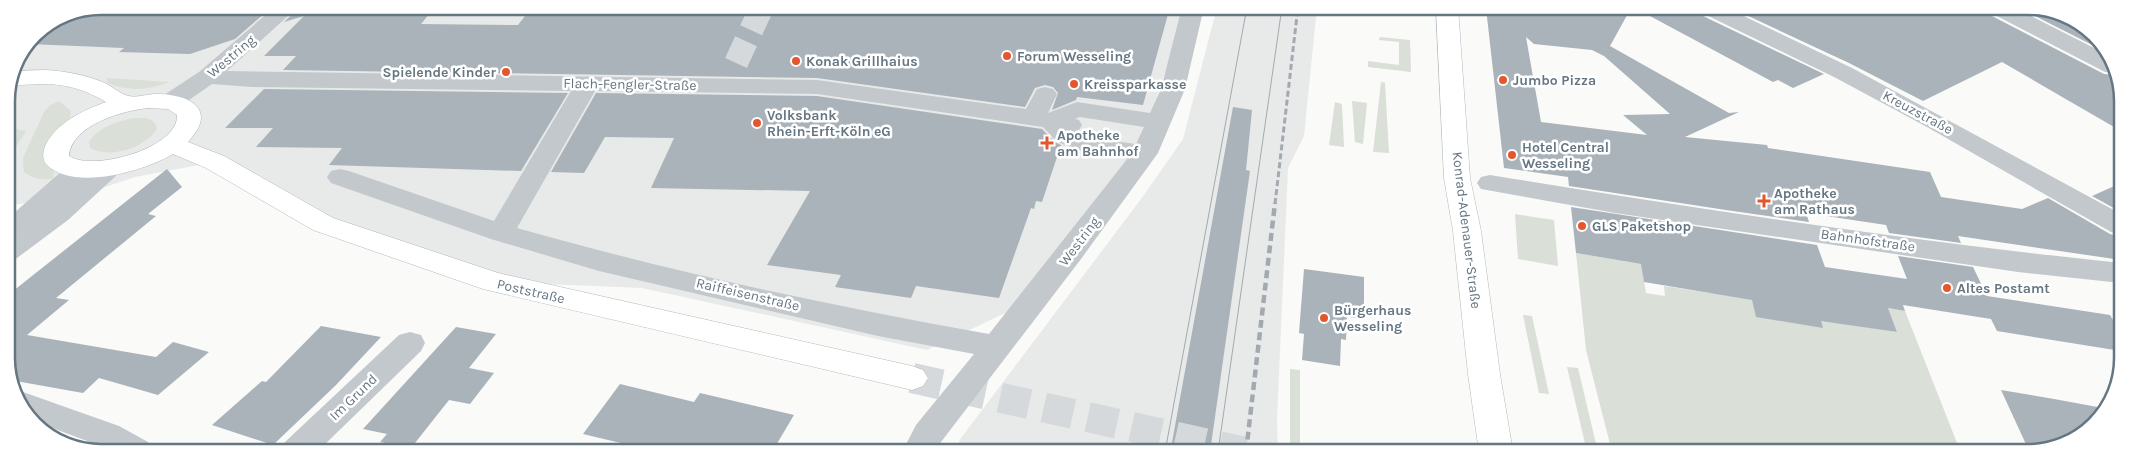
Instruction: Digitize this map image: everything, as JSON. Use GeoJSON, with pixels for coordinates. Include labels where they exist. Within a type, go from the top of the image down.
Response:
{"type":"FeatureCollection","features":[{"type":"Feature","properties":{"kind":"street","name":"Westring"},"geometry":{"type":"LineString","coordinates":[[170,102],[207,77],[279,15]]}},
{"type":"Feature","properties":{"kind":"street","name":"Westring"},"geometry":{"type":"LineString","coordinates":[[923,444],[928,434],[1145,153],[1173,89],[1191,15]]}},
{"type":"Feature","properties":{"kind":"street","name":"Konrad-Adenauer-Straße"},"geometry":{"type":"LineString","coordinates":[[1447,15],[1457,178],[1467,231],[1484,374],[1495,444]]}},
{"type":"Feature","properties":{"kind":"street","name":"Kreuzstraße"},"geometry":{"type":"LineString","coordinates":[[1724,15],[1844,73],[2114,222]]}},
{"type":"Feature","properties":{"kind":"street"},"geometry":{"type":"LineString","coordinates":[[2013,15],[2105,63]]}},
{"type":"Feature","properties":{"kind":"street"},"geometry":{"type":"LineString","coordinates":[[728,86],[736,63]]}},
{"type":"Feature","properties":{"kind":"street"},"geometry":{"type":"LineString","coordinates":[[18,78],[37,76],[64,77],[106,91],[124,104]]}},
{"type":"Feature","properties":{"kind":"street","name":"Flach-Fengler-Straße"},"geometry":{"type":"LineString","coordinates":[[207,77],[252,80],[817,88],[856,104],[1052,121]]}},
{"type":"Feature","properties":{"kind":"street"},"geometry":{"type":"LineString","coordinates":[[18,80],[65,94],[79,103],[84,110],[78,124]]}},
{"type":"Feature","properties":{"kind":"street"},"geometry":{"type":"LineString","coordinates":[[501,234],[573,104],[587,84]]}},
{"type":"Feature","properties":{"kind":"street"},"geometry":{"type":"LineString","coordinates":[[1045,94],[1052,121],[1065,136],[1086,145],[1145,153]]}},
{"type":"Feature","properties":{"kind":"street"},"geometry":{"type":"LineString","coordinates":[[170,102],[185,107],[190,112],[191,118],[187,128],[171,144],[135,161],[109,168],[79,170],[60,164],[56,159],[55,151],[58,143],[78,124],[124,104],[170,102]]}},
{"type":"Feature","properties":{"kind":"street"},"geometry":{"type":"LineString","coordinates":[[1052,121],[1077,109],[1160,122]]}},
{"type":"Feature","properties":{"kind":"street","name":"Poststraße"},"geometry":{"type":"LineString","coordinates":[[171,144],[214,162],[323,224],[493,282],[912,378]]}},
{"type":"Feature","properties":{"kind":"street"},"geometry":{"type":"LineString","coordinates":[[15,246],[58,214],[109,168]]}},
{"type":"Feature","properties":{"kind":"street"},"geometry":{"type":"LineString","coordinates":[[15,227],[79,170]]}},
{"type":"Feature","properties":{"kind":"street","name":"Raiffeisenstraße"},"geometry":{"type":"LineString","coordinates":[[340,177],[501,234],[599,261],[878,325],[997,347]]}},
{"type":"Feature","properties":{"kind":"street","name":"Bahnhofstraße"},"geometry":{"type":"LineString","coordinates":[[1490,183],[1615,204],[2018,262],[2114,272]]}},
{"type":"Feature","properties":{"kind":"street"},"geometry":{"type":"LineString","coordinates":[[15,207],[42,202]]}},
{"type":"Feature","properties":{"kind":"street"},"geometry":{"type":"LineString","coordinates":[[1554,210],[1605,217],[1615,204]]}},
{"type":"Feature","properties":{"kind":"street","name":"Im Grund"},"geometry":{"type":"LineString","coordinates":[[304,444],[410,343]]}},
{"type":"Feature","properties":{"kind":"street"},"geometry":{"type":"LineString","coordinates":[[30,407],[107,435],[123,444]]}},
{"type":"Feature","properties":{"kind":"shaded area"},"geometry":{"type":"Polygon","coordinates":[[[101,15],[1183,15],[1141,147],[1022,305],[927,350],[642,288],[493,282],[326,222],[215,162],[135,177],[66,200],[15,204],[15,95],[22,68],[29,53],[40,40],[53,29],[84,17],[101,15]]]}},
{"type":"Feature","properties":{"kind":"shaded area"},"geometry":{"type":"Polygon","coordinates":[[[1215,15],[1316,15],[1304,136],[1288,168],[1277,420],[1278,444],[958,444],[1144,195],[1183,139],[1215,15]]]}},
{"type":"Feature","properties":{"kind":"shaded area"},"geometry":{"type":"Polygon","coordinates":[[[1380,37],[1410,40],[1411,72],[1368,67],[1368,61],[1399,65],[1399,42],[1379,40],[1380,37]]]}},
{"type":"Feature","properties":{"kind":"shaded area"},"geometry":{"type":"Polygon","coordinates":[[[106,78],[169,82],[154,87],[131,89],[108,83],[106,78]]]}},
{"type":"Feature","properties":{"kind":"shaded area"},"geometry":{"type":"Polygon","coordinates":[[[1381,82],[1385,83],[1389,153],[1373,152],[1381,82]]]}},
{"type":"Feature","properties":{"kind":"shaded area"},"geometry":{"type":"Polygon","coordinates":[[[59,101],[71,111],[69,122],[49,166],[54,172],[53,178],[41,179],[24,172],[23,158],[44,112],[49,106],[59,101]]]}},
{"type":"Feature","properties":{"kind":"shaded area"},"geometry":{"type":"Polygon","coordinates":[[[1352,101],[1367,103],[1363,144],[1355,142],[1352,101]]]}},
{"type":"Feature","properties":{"kind":"shaded area"},"geometry":{"type":"Polygon","coordinates":[[[1335,102],[1342,104],[1344,147],[1329,145],[1335,102]]]}},
{"type":"Feature","properties":{"kind":"shaded area"},"geometry":{"type":"Polygon","coordinates":[[[133,118],[151,120],[156,124],[157,128],[145,141],[127,150],[107,152],[90,148],[89,142],[98,132],[114,123],[133,118]]]}},
{"type":"Feature","properties":{"kind":"shaded area"},"geometry":{"type":"Polygon","coordinates":[[[15,129],[26,131],[15,148],[15,129]]]}},
{"type":"Feature","properties":{"kind":"shaded area"},"geometry":{"type":"Polygon","coordinates":[[[1515,214],[1554,220],[1558,266],[1518,259],[1515,214]]]}},
{"type":"Feature","properties":{"kind":"shaded area"},"geometry":{"type":"Polygon","coordinates":[[[1576,253],[1652,266],[1643,275],[1646,293],[1665,296],[1664,286],[1710,293],[1706,274],[1846,324],[1897,332],[1888,308],[1905,311],[1957,444],[1610,444],[1586,350],[1576,253]]]}},
{"type":"Feature","properties":{"kind":"shaded area"},"geometry":{"type":"Polygon","coordinates":[[[1523,315],[1532,316],[1549,394],[1539,393],[1523,315]]]}},
{"type":"Feature","properties":{"kind":"shaded area"},"geometry":{"type":"Polygon","coordinates":[[[1567,367],[1578,368],[1596,444],[1585,444],[1567,367]]]}},
{"type":"Feature","properties":{"kind":"shaded area"},"geometry":{"type":"Polygon","coordinates":[[[1290,369],[1300,370],[1300,444],[1290,444],[1290,369]]]}},
{"type":"Feature","properties":{"kind":"building"},"geometry":{"type":"Polygon","coordinates":[[[101,15],[263,15],[235,39],[190,54],[119,52],[124,48],[36,44],[53,29],[84,17],[101,15]]]}},
{"type":"Feature","properties":{"kind":"building"},"geometry":{"type":"Polygon","coordinates":[[[291,15],[428,15],[421,24],[518,25],[526,15],[1168,15],[1143,105],[1077,97],[1076,100],[1052,110],[1058,93],[1053,87],[1045,85],[1035,88],[1025,107],[817,78],[283,70],[296,56],[264,56],[304,16],[284,22],[291,15]]]}},
{"type":"Feature","properties":{"kind":"building"},"geometry":{"type":"Polygon","coordinates":[[[1487,15],[1627,15],[1610,46],[1729,113],[1739,112],[1685,137],[1767,145],[1768,148],[1930,172],[1941,197],[2022,209],[2048,198],[2114,235],[2114,259],[1958,236],[1961,243],[1889,233],[1886,225],[1806,213],[1809,222],[1726,210],[1569,186],[1568,177],[1504,168],[1487,15]],[[1526,37],[1541,122],[1647,135],[1623,115],[1670,114],[1604,56],[1592,50],[1534,44],[1526,37]]]}},
{"type":"Feature","properties":{"kind":"building"},"geometry":{"type":"Polygon","coordinates":[[[1648,15],[1701,15],[1824,74],[1793,88],[1778,80],[1773,82],[1648,15]]]}},
{"type":"Feature","properties":{"kind":"building"},"geometry":{"type":"Polygon","coordinates":[[[1746,15],[1990,15],[2104,74],[2109,74],[2114,101],[2114,127],[2002,62],[1923,101],[1849,63],[1746,15]]]}},
{"type":"Feature","properties":{"kind":"building"},"geometry":{"type":"Polygon","coordinates":[[[2034,16],[2056,20],[2076,29],[2094,46],[2034,16]]]}},
{"type":"Feature","properties":{"kind":"building"},"geometry":{"type":"Polygon","coordinates":[[[264,89],[568,93],[521,171],[329,165],[342,148],[256,147],[273,128],[225,128],[264,89]]]}},
{"type":"Feature","properties":{"kind":"building"},"geometry":{"type":"Polygon","coordinates":[[[596,93],[817,96],[1042,129],[1055,142],[1061,145],[1042,202],[1036,201],[1034,209],[1031,208],[999,298],[916,286],[911,298],[835,287],[841,275],[767,265],[810,191],[651,188],[674,138],[605,137],[584,173],[551,172],[596,93]]]}},
{"type":"Feature","properties":{"kind":"building"},"geometry":{"type":"Polygon","coordinates":[[[1233,107],[1252,110],[1246,170],[1250,171],[1211,444],[1172,444],[1233,107]]]}},
{"type":"Feature","properties":{"kind":"building"},"geometry":{"type":"Polygon","coordinates":[[[167,169],[182,187],[148,214],[156,216],[56,298],[69,300],[27,335],[156,357],[173,342],[209,352],[158,395],[99,378],[83,393],[19,382],[15,358],[15,289],[167,169]]]}},
{"type":"Feature","properties":{"kind":"building"},"geometry":{"type":"Polygon","coordinates":[[[2114,186],[2114,208],[2092,196],[2114,186]]]}},
{"type":"Feature","properties":{"kind":"building"},"geometry":{"type":"Polygon","coordinates":[[[1571,207],[1817,245],[1825,267],[1907,279],[1898,256],[1973,267],[1987,296],[2110,315],[2114,320],[2114,350],[1997,331],[1991,319],[1903,305],[1905,311],[1888,308],[1897,332],[1821,321],[1823,328],[1756,317],[1752,300],[1644,282],[1641,264],[1576,253],[1571,207]]]}},
{"type":"Feature","properties":{"kind":"building","name":"Bürgerhaus Wesseling"},"geometry":{"type":"Polygon","coordinates":[[[1304,269],[1364,277],[1364,319],[1347,317],[1346,340],[1341,339],[1340,366],[1302,360],[1304,334],[1299,333],[1304,269]]]}},
{"type":"Feature","properties":{"kind":"building"},"geometry":{"type":"Polygon","coordinates":[[[321,326],[381,337],[336,385],[274,444],[212,425],[262,381],[266,382],[321,326]]]}},
{"type":"Feature","properties":{"kind":"building"},"geometry":{"type":"Polygon","coordinates":[[[456,327],[496,334],[469,368],[494,373],[470,404],[449,400],[414,444],[380,442],[387,434],[363,429],[456,327]]]}},
{"type":"Feature","properties":{"kind":"building"},"geometry":{"type":"Polygon","coordinates":[[[620,384],[694,402],[700,393],[794,415],[777,444],[625,444],[583,434],[620,384]]]}},
{"type":"Feature","properties":{"kind":"building"},"geometry":{"type":"Polygon","coordinates":[[[2001,390],[2098,407],[2085,423],[2076,430],[2050,441],[2026,444],[2001,390]]]}},
{"type":"Feature","properties":{"kind":"tunnel"},"geometry":{"type":"LineString","coordinates":[[736,63],[758,15]]}},
{"type":"Feature","properties":{"kind":"tunnel"},"geometry":{"type":"LineString","coordinates":[[912,378],[1209,444]]}},
{"type":"Feature","properties":{"kind":"tram line"},"geometry":{"type":"LineString","coordinates":[[1166,444],[1246,15]]}},
{"type":"Feature","properties":{"kind":"tram line"},"geometry":{"type":"LineString","coordinates":[[1219,444],[1281,15]]}},
{"type":"Feature","properties":{"kind":"railway"},"geometry":{"type":"LineString","coordinates":[[1275,204],[1297,15]]}},
{"type":"Feature","properties":{"kind":"railway"},"geometry":{"type":"LineString","coordinates":[[1247,444],[1275,203]]}},
{"type":"Feature","properties":{"kind":"place","name":"Forum Wesseling"},"geometry":{"type":"Point","coordinates":[1007,56]}},
{"type":"Feature","properties":{"kind":"place","name":"Konak Grillhaius"},"geometry":{"type":"Point","coordinates":[796,61]}},
{"type":"Feature","properties":{"kind":"place","name":"Spielende Kinder"},"geometry":{"type":"Point","coordinates":[506,72]}},
{"type":"Feature","properties":{"kind":"place","name":"Jumbo Pizza"},"geometry":{"type":"Point","coordinates":[1503,80]}},
{"type":"Feature","properties":{"kind":"place","name":"Kreissparkasse"},"geometry":{"type":"Point","coordinates":[1074,84]}},
{"type":"Feature","properties":{"kind":"place","name":"Volksbank Rhein-Erft-Köln eG"},"geometry":{"type":"Point","coordinates":[757,123]}},
{"type":"Feature","properties":{"kind":"place","name":"Apotheke am Bahnhof"},"geometry":{"type":"Point","coordinates":[1047,143]}},
{"type":"Feature","properties":{"kind":"place","name":"Hotel Central Wesseling"},"geometry":{"type":"Point","coordinates":[1512,155]}},
{"type":"Feature","properties":{"kind":"place","name":"Apotheke am Rathaus"},"geometry":{"type":"Point","coordinates":[1764,201]}},
{"type":"Feature","properties":{"kind":"place","name":"GLS Paketshop"},"geometry":{"type":"Point","coordinates":[1582,226]}},
{"type":"Feature","properties":{"kind":"place","name":"Altes Postamt"},"geometry":{"type":"Point","coordinates":[1947,288]}},
{"type":"Feature","properties":{"kind":"place","name":"Bürgerhaus Wesseling"},"geometry":{"type":"Point","coordinates":[1324,318]}}]}
